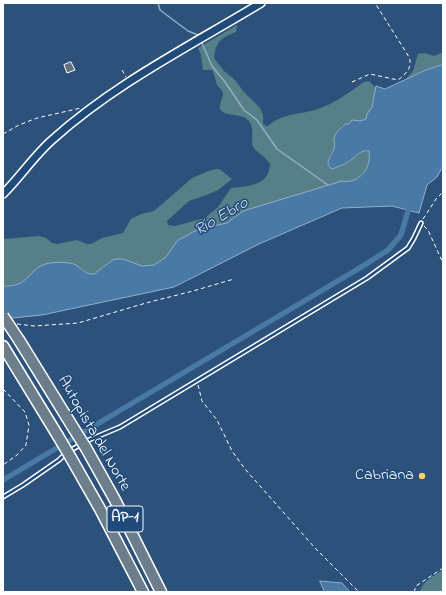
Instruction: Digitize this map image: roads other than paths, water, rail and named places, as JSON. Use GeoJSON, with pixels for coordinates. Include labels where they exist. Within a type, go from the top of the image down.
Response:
{"type":"FeatureCollection","features":[{"type":"Feature","properties":{"kind":"highway","name":"Autopista del Norte"},"geometry":{"type":"LineString","coordinates":[[3,316],[86,448],[115,500],[161,592]]}},
{"type":"Feature","properties":{"kind":"highway","name":"Autopista del Norte"},"geometry":{"type":"LineString","coordinates":[[5,348],[100,509],[143,592]]}},
{"type":"Feature","properties":{"kind":"street"},"geometry":{"type":"LineString","coordinates":[[3,194],[51,141],[89,110],[147,70],[261,3]]}},
{"type":"Feature","properties":{"kind":"lane"},"geometry":{"type":"LineString","coordinates":[[3,497],[59,460],[74,448],[90,439],[120,427],[367,278],[408,248],[421,223]]}},
{"type":"Feature","properties":{"kind":"water"},"geometry":{"type":"Polygon","coordinates":[[[443,65],[443,166],[437,177],[427,185],[419,213],[392,206],[342,208],[259,244],[174,287],[42,315],[3,319],[3,286],[14,285],[22,282],[40,266],[45,264],[57,262],[71,263],[86,273],[91,274],[94,274],[114,259],[123,259],[142,266],[154,265],[166,257],[177,241],[199,229],[227,223],[243,211],[342,181],[354,180],[363,174],[366,169],[369,151],[363,151],[348,162],[332,169],[329,167],[328,162],[334,149],[334,139],[340,129],[346,124],[349,124],[352,120],[360,121],[366,119],[367,114],[372,107],[376,86],[385,89],[426,70],[443,65]]]}},
{"type":"Feature","properties":{"kind":"water"},"geometry":{"type":"Polygon","coordinates":[[[320,581],[342,583],[350,592],[325,592],[320,581]]]}},
{"type":"Feature","properties":{"kind":"waterway"},"geometry":{"type":"LineString","coordinates":[[158,3],[160,10],[188,31],[198,35],[199,37]]}},
{"type":"Feature","properties":{"kind":"waterway"},"geometry":{"type":"LineString","coordinates":[[201,41],[212,66],[244,110],[257,120],[277,149],[328,185]]}},
{"type":"Feature","properties":{"kind":"waterway"},"geometry":{"type":"LineString","coordinates":[[3,480],[388,250],[401,235],[410,204]]}},
{"type":"Feature","properties":{"kind":"place","name":"Cabriana"},"geometry":{"type":"Point","coordinates":[422,476]}},
{"type":"Feature","properties":{"kind":"water label","name":"Río Ebro"},"geometry":{"type":"Point","coordinates":[222,218]}}]}
